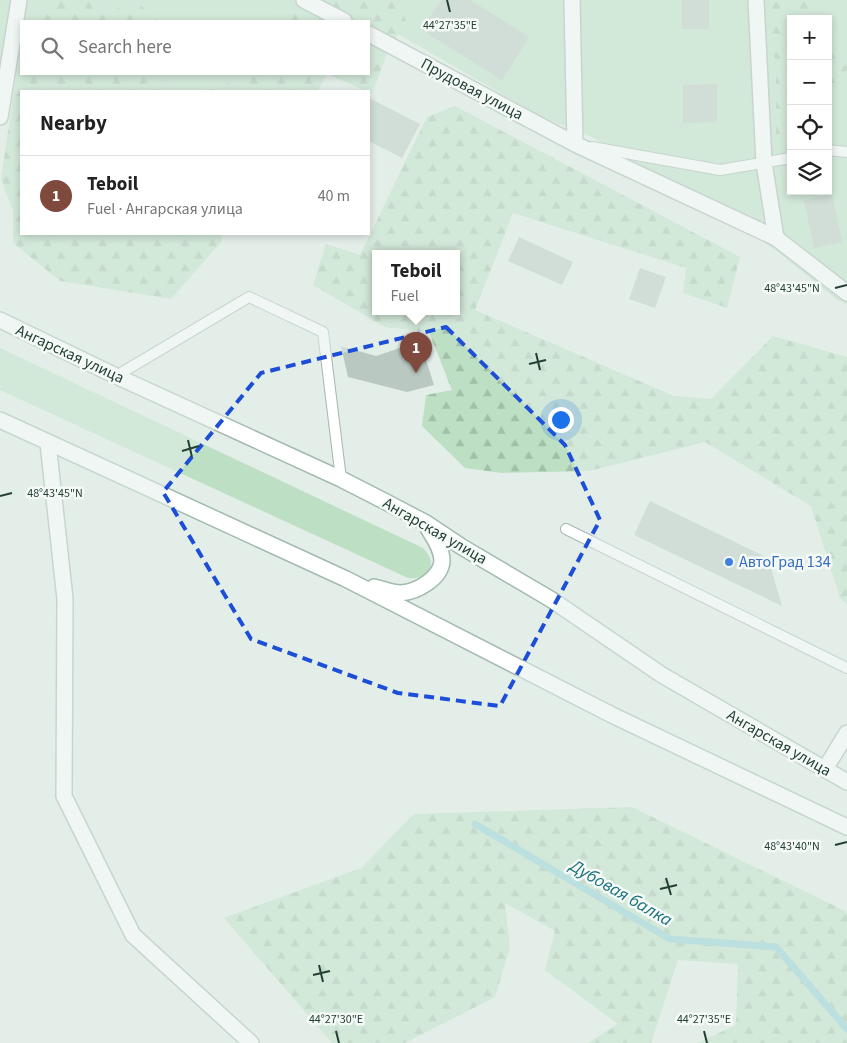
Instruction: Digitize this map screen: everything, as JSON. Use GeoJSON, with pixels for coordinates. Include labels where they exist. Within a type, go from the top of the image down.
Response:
{"type":"FeatureCollection","features":[{"type":"Feature","properties":{"kind":"main road"},"geometry":{"type":"LineString","coordinates":[[0,117],[19,0]]}},
{"type":"Feature","properties":{"kind":"main road"},"geometry":{"type":"LineString","coordinates":[[304,0],[342,20]]}},
{"type":"Feature","properties":{"kind":"main road"},"geometry":{"type":"LineString","coordinates":[[572,0],[575,144]]}},
{"type":"Feature","properties":{"kind":"main road"},"geometry":{"type":"LineString","coordinates":[[756,0],[764,163],[776,238]]}},
{"type":"Feature","properties":{"kind":"main road","name":"Прудовая улица"},"geometry":{"type":"LineString","coordinates":[[370,35],[575,144],[776,238],[847,293]]}},
{"type":"Feature","properties":{"kind":"main road","name":"Ангарская улица"},"geometry":{"type":"LineString","coordinates":[[0,320],[116,376],[341,479],[426,523],[462,547],[552,600],[662,675],[847,782]]}},
{"type":"Feature","properties":{"kind":"main road"},"geometry":{"type":"LineString","coordinates":[[0,420],[346,579],[614,716],[847,827]]}},
{"type":"Feature","properties":{"kind":"main road"},"geometry":{"type":"LineString","coordinates":[[48,443],[65,599],[64,796],[133,935],[250,1043]]}},
{"type":"Feature","properties":{"kind":"main road"},"geometry":{"type":"LineString","coordinates":[[346,579],[401,592],[413,591],[431,580],[439,572],[442,561],[439,546],[426,523]]}},
{"type":"Feature","properties":{"kind":"main road"},"geometry":{"type":"LineString","coordinates":[[825,769],[847,733]]}},
{"type":"Feature","properties":{"kind":"lane"},"geometry":{"type":"LineString","coordinates":[[575,144],[720,170],[787,159]]}},
{"type":"Feature","properties":{"kind":"lane"},"geometry":{"type":"LineString","coordinates":[[832,150],[847,152]]}},
{"type":"Feature","properties":{"kind":"lane"},"geometry":{"type":"LineString","coordinates":[[116,376],[249,297],[323,332],[341,479]]}},
{"type":"Feature","properties":{"kind":"lane"},"geometry":{"type":"LineString","coordinates":[[566,529],[847,668]]}},
{"type":"Feature","properties":{"kind":"highlighted area"},"geometry":{"type":"Polygon","coordinates":[[[446,327],[565,445],[600,520],[500,706],[398,693],[251,639],[163,492],[261,373],[446,327]]]}},
{"type":"Feature","properties":{"kind":"green space"},"geometry":{"type":"Polygon","coordinates":[[[0,0],[42,0],[39,6],[40,20],[20,20],[20,75],[23,75],[16,77],[0,69],[0,0]]]}},
{"type":"Feature","properties":{"kind":"green space"},"geometry":{"type":"Polygon","coordinates":[[[42,0],[102,0],[104,15],[135,0],[157,20],[40,20],[39,5],[42,0]]]}},
{"type":"Feature","properties":{"kind":"green space"},"geometry":{"type":"Polygon","coordinates":[[[102,0],[135,0],[104,15],[102,0]]]}},
{"type":"Feature","properties":{"kind":"green space"},"geometry":{"type":"Polygon","coordinates":[[[135,0],[306,0],[298,12],[272,10],[271,20],[157,20],[135,0]]]}},
{"type":"Feature","properties":{"kind":"green space"},"geometry":{"type":"Polygon","coordinates":[[[306,0],[397,0],[406,20],[386,56],[372,94],[370,90],[363,90],[330,75],[370,75],[370,20],[271,20],[271,10],[298,12],[306,0]]]}},
{"type":"Feature","properties":{"kind":"green space"},"geometry":{"type":"Polygon","coordinates":[[[397,0],[847,0],[847,304],[837,300],[778,252],[724,214],[590,136],[542,117],[398,34],[406,20],[397,0]]]}},
{"type":"Feature","properties":{"kind":"green space"},"geometry":{"type":"Polygon","coordinates":[[[809,0],[812,15],[787,15],[787,147],[776,149],[776,74],[769,2],[809,0]]]}},
{"type":"Feature","properties":{"kind":"green space"},"geometry":{"type":"Polygon","coordinates":[[[832,50],[839,55],[847,54],[847,83],[832,83],[832,50]]]}},
{"type":"Feature","properties":{"kind":"green space"},"geometry":{"type":"Polygon","coordinates":[[[23,75],[167,75],[168,90],[20,90],[20,235],[221,235],[222,241],[171,299],[60,281],[13,243],[13,211],[1,179],[16,77],[23,75]]]}},
{"type":"Feature","properties":{"kind":"green space"},"geometry":{"type":"Polygon","coordinates":[[[167,75],[256,75],[203,90],[168,90],[167,75]]]}},
{"type":"Feature","properties":{"kind":"green space"},"geometry":{"type":"Polygon","coordinates":[[[256,75],[326,75],[319,90],[203,90],[256,75]]]}},
{"type":"Feature","properties":{"kind":"green space"},"geometry":{"type":"Polygon","coordinates":[[[455,106],[740,257],[727,308],[683,293],[686,268],[513,213],[475,310],[674,396],[711,399],[773,336],[847,357],[847,604],[840,598],[811,506],[705,442],[589,471],[502,473],[465,468],[422,426],[426,395],[452,390],[429,332],[385,327],[313,285],[326,244],[360,255],[427,117],[455,106]]]}},
{"type":"Feature","properties":{"kind":"green space"},"geometry":{"type":"Polygon","coordinates":[[[0,348],[423,548],[430,560],[430,570],[422,576],[408,578],[0,390],[0,348]]]}},
{"type":"Feature","properties":{"kind":"green space"},"geometry":{"type":"Polygon","coordinates":[[[632,807],[847,912],[847,1043],[697,1043],[736,1025],[738,964],[678,960],[651,1043],[588,1043],[618,1024],[545,970],[555,931],[505,903],[510,948],[495,997],[405,1043],[332,1043],[224,918],[361,868],[414,814],[632,807]]]}},
{"type":"Feature","properties":{"kind":"building"},"geometry":{"type":"Polygon","coordinates":[[[441,0],[470,0],[529,37],[502,80],[422,30],[441,0]]]}},
{"type":"Feature","properties":{"kind":"building"},"geometry":{"type":"Polygon","coordinates":[[[682,0],[709,0],[709,29],[682,29],[682,0]]]}},
{"type":"Feature","properties":{"kind":"building"},"geometry":{"type":"Polygon","coordinates":[[[717,84],[717,122],[683,123],[683,85],[717,84]]]}},
{"type":"Feature","properties":{"kind":"building"},"geometry":{"type":"Polygon","coordinates":[[[370,99],[420,124],[402,158],[370,142],[370,99]]]}},
{"type":"Feature","properties":{"kind":"building"},"geometry":{"type":"Polygon","coordinates":[[[832,194],[842,242],[814,248],[804,200],[832,194]]]}},
{"type":"Feature","properties":{"kind":"building"},"geometry":{"type":"Polygon","coordinates":[[[519,237],[573,262],[562,285],[508,261],[519,237]]]}},
{"type":"Feature","properties":{"kind":"building"},"geometry":{"type":"Polygon","coordinates":[[[640,268],[666,277],[655,308],[629,299],[640,268]]]}},
{"type":"Feature","properties":{"kind":"building"},"geometry":{"type":"Polygon","coordinates":[[[420,341],[434,385],[407,392],[348,377],[341,346],[376,356],[420,341]]]}},
{"type":"Feature","properties":{"kind":"building"},"geometry":{"type":"Polygon","coordinates":[[[650,501],[768,558],[782,606],[634,535],[650,501]]]}},
{"type":"Feature","properties":{"kind":"waterway","name":"Дубовая балка"},"geometry":{"type":"LineString","coordinates":[[475,824],[670,939],[776,947],[847,1029]]}},
{"type":"Feature","properties":{"kind":"place","name":"Teboil"},"geometry":{"type":"Point","coordinates":[416,373]}},
{"type":"Feature","properties":{"kind":"place","name":"АвтоГрад 134"},"geometry":{"type":"Point","coordinates":[729,562]}}]}
